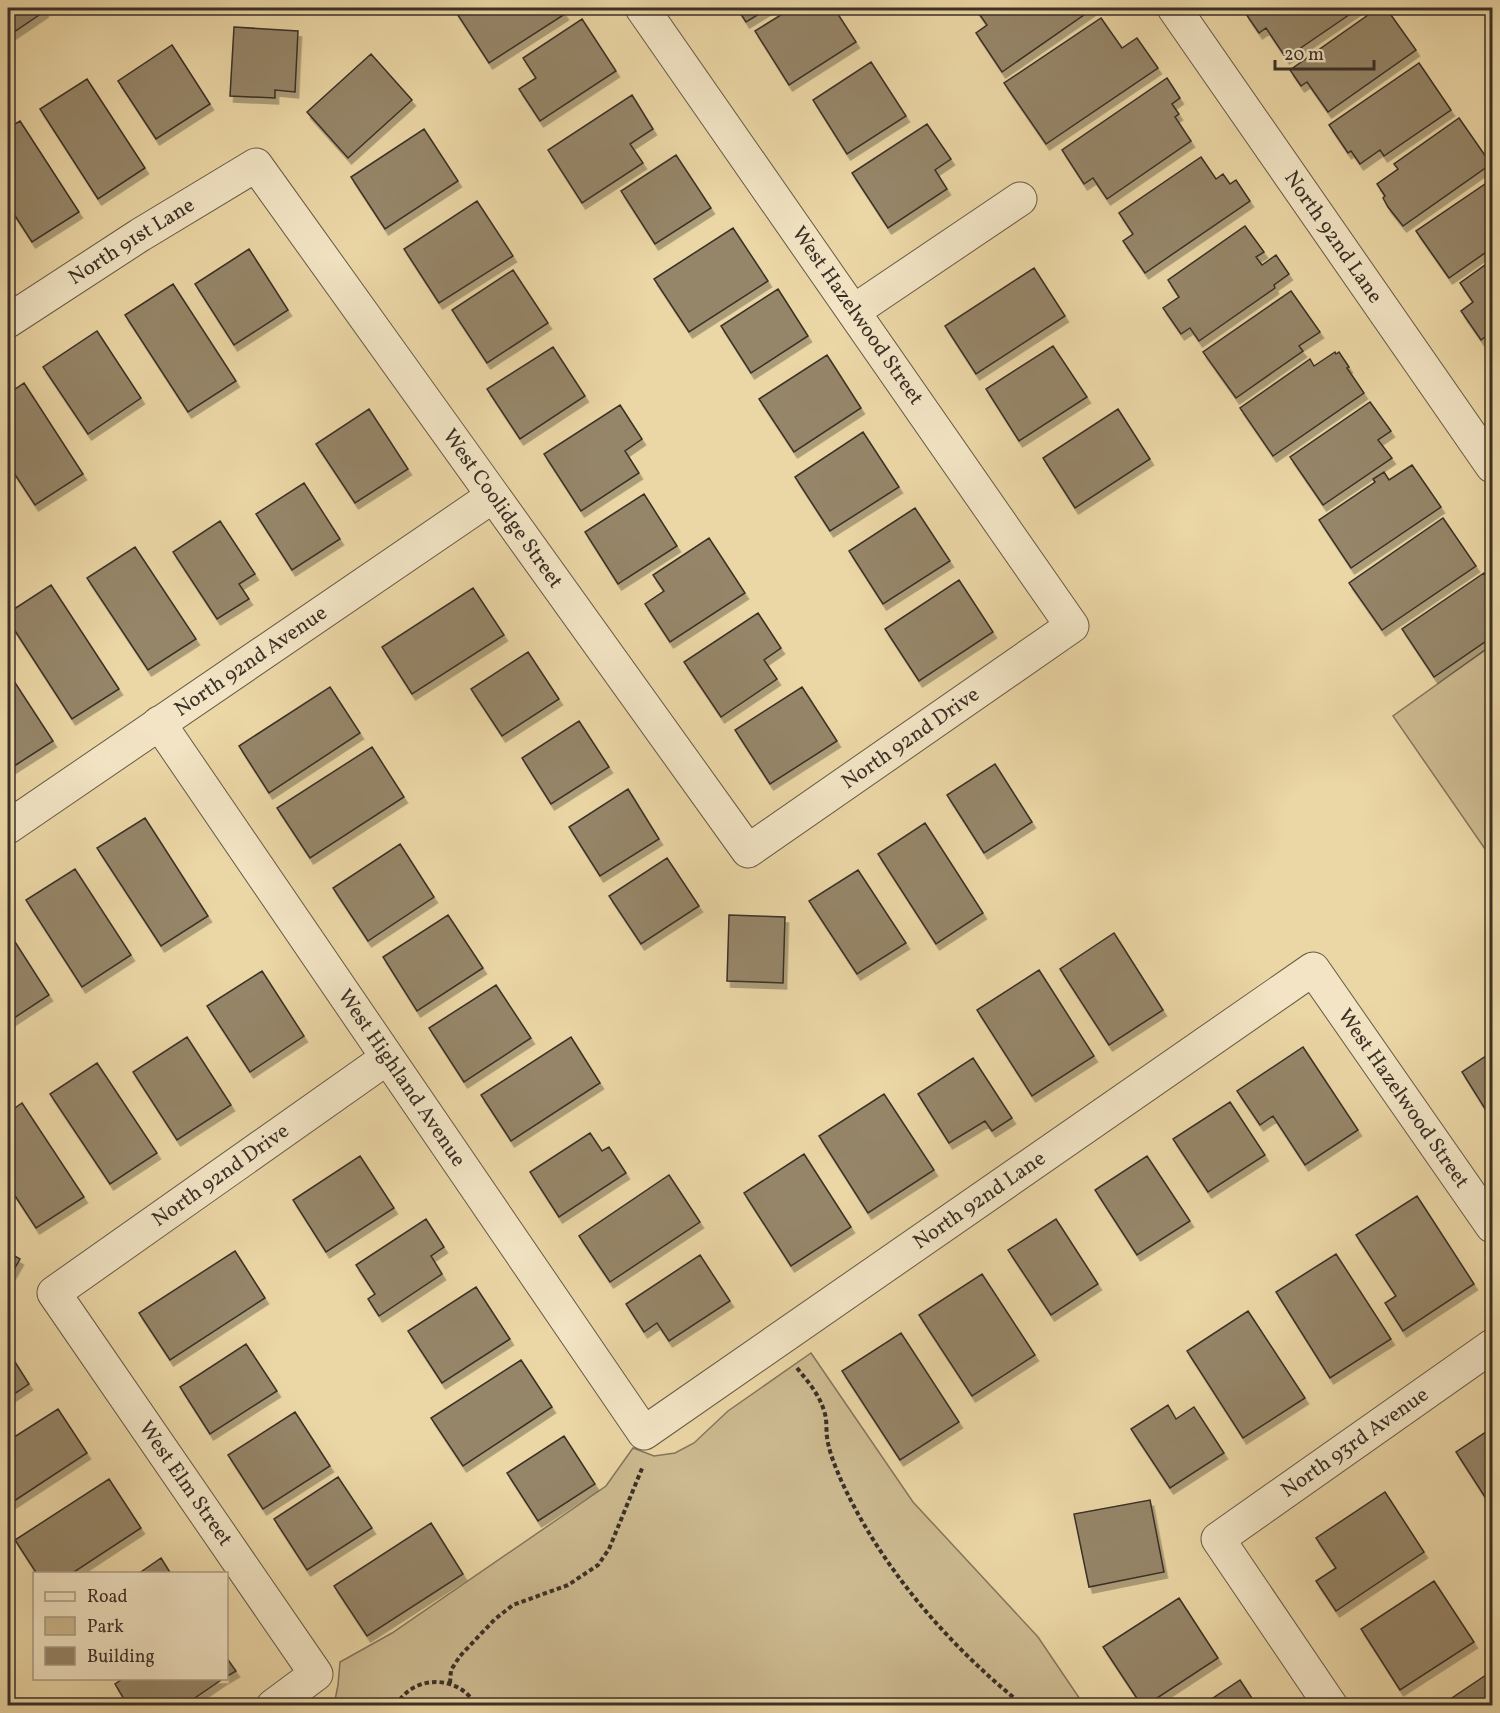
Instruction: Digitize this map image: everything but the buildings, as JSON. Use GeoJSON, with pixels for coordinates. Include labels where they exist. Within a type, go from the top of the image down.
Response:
{"type":"FeatureCollection","features":[{"type":"Feature","properties":{"kind":"street","name":"West Hazelwood Street"},"geometry":{"type":"LineString","coordinates":[[642,8],[1072,626]]}},
{"type":"Feature","properties":{"kind":"street","name":"North 92nd Lane"},"geometry":{"type":"LineString","coordinates":[[1174,8],[1492,466]]}},
{"type":"Feature","properties":{"kind":"street","name":"North 91st Lane"},"geometry":{"type":"LineString","coordinates":[[8,321],[140,235],[256,165]]}},
{"type":"Feature","properties":{"kind":"street","name":"West Coolidge Street"},"geometry":{"type":"LineString","coordinates":[[256,165],[748,851]]}},
{"type":"Feature","properties":{"kind":"street"},"geometry":{"type":"LineString","coordinates":[[854,311],[1020,199]]}},
{"type":"Feature","properties":{"kind":"street","name":"North 92nd Avenue"},"geometry":{"type":"LineString","coordinates":[[8,827],[493,496]]}},
{"type":"Feature","properties":{"kind":"street","name":"North 92nd Drive"},"geometry":{"type":"LineString","coordinates":[[748,851],[1072,626]]}},
{"type":"Feature","properties":{"kind":"street","name":"West Highland Avenue"},"geometry":{"type":"LineString","coordinates":[[159,723],[644,1433]]}},
{"type":"Feature","properties":{"kind":"street","name":"West Hazelwood Street"},"geometry":{"type":"LineString","coordinates":[[1314,969],[1492,1226]]}},
{"type":"Feature","properties":{"kind":"street","name":"North 92nd Lane"},"geometry":{"type":"LineString","coordinates":[[644,1433],[1314,969]]}},
{"type":"Feature","properties":{"kind":"street","name":"North 92nd Drive"},"geometry":{"type":"LineString","coordinates":[[54,1293],[387,1058]]}},
{"type":"Feature","properties":{"kind":"street","name":"West Elm Street"},"geometry":{"type":"LineString","coordinates":[[54,1293],[316,1674],[273,1706]]}},
{"type":"Feature","properties":{"kind":"street","name":"North 93rd Avenue"},"geometry":{"type":"LineString","coordinates":[[1331,1706],[1218,1539],[1492,1346]]}},
{"type":"Feature","properties":{"kind":"path"},"geometry":{"type":"LineString","coordinates":[[1492,727],[1490,738],[1492,749]]}},
{"type":"Feature","properties":{"kind":"path"},"geometry":{"type":"LineString","coordinates":[[777,1340],[815,1389],[826,1416],[827,1437],[833,1462],[855,1510],[881,1551],[924,1610],[967,1654],[1024,1706]]}},
{"type":"Feature","properties":{"kind":"path"},"geometry":{"type":"LineString","coordinates":[[450,1683],[451,1670],[459,1656],[495,1619],[513,1605],[568,1585],[598,1565],[609,1550],[645,1461],[644,1433]]}},
{"type":"Feature","properties":{"kind":"path"},"geometry":{"type":"LineString","coordinates":[[396,1706],[408,1690],[435,1681],[450,1683],[462,1690],[476,1706]]}},
{"type":"Feature","properties":{"kind":"green space"},"geometry":{"type":"Polygon","coordinates":[[[1492,645],[1492,859],[1393,716],[1492,645]]]}},
{"type":"Feature","properties":{"kind":"green space"},"geometry":{"type":"Polygon","coordinates":[[[811,1353],[913,1502],[1038,1637],[1084,1705],[334,1705],[340,1662],[392,1633],[606,1486],[633,1448],[654,1456],[675,1453],[694,1443],[728,1411],[811,1353]]]}}]}
